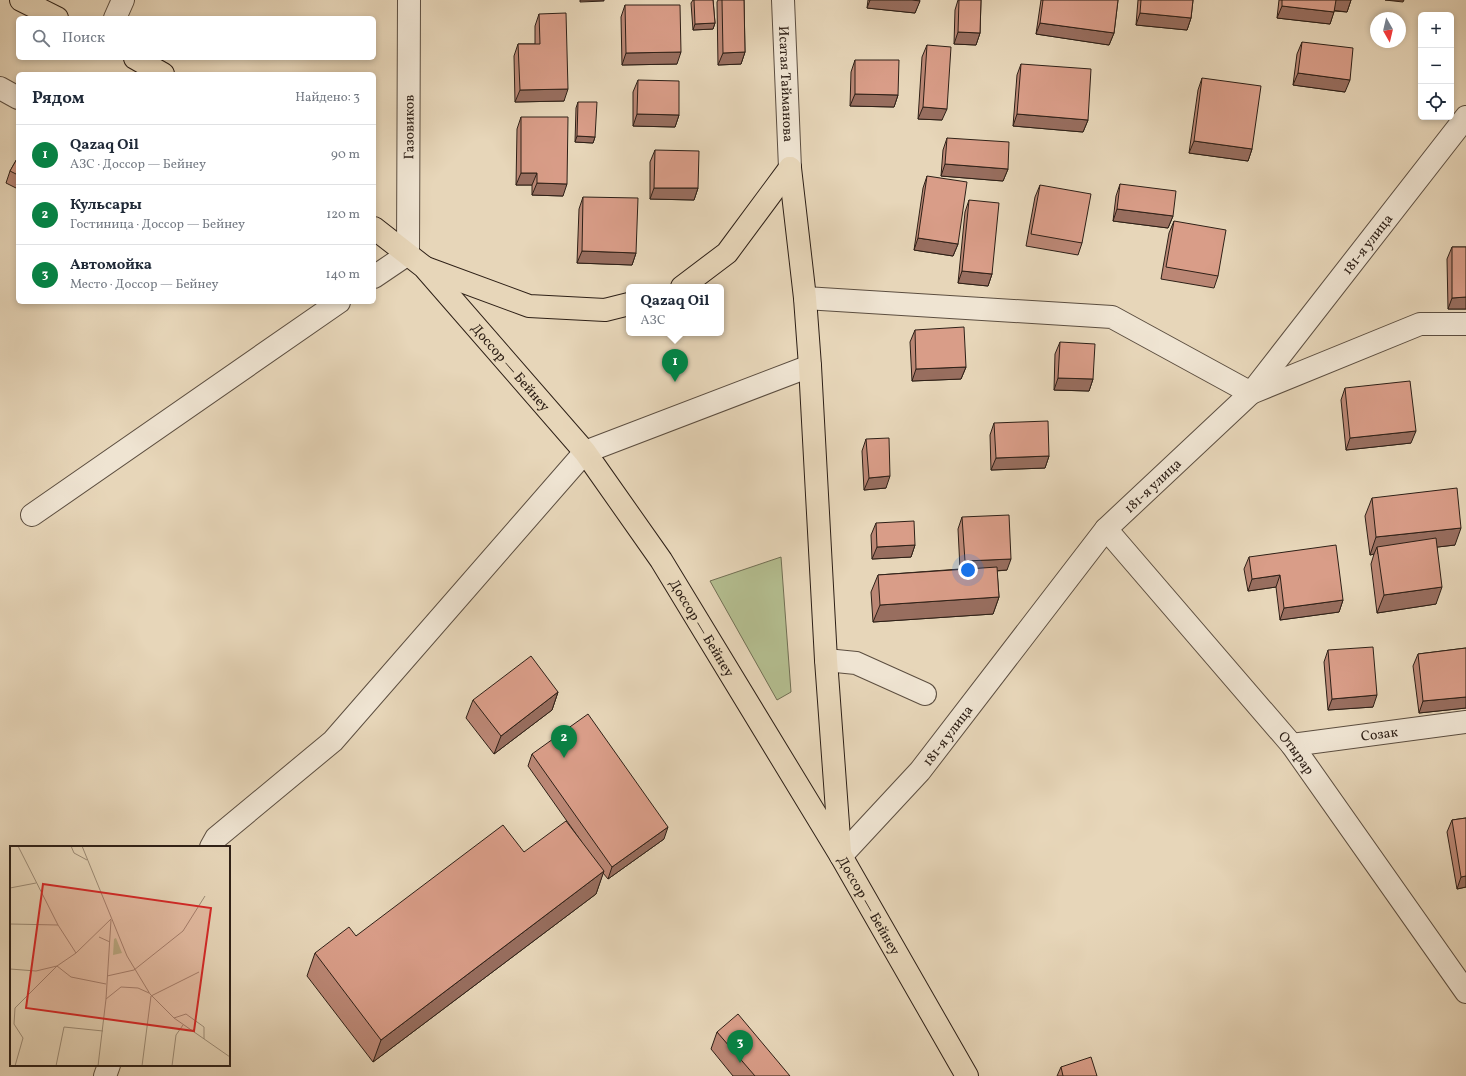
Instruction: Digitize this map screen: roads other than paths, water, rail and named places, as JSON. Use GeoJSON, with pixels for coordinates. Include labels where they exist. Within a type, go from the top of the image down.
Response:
{"type":"FeatureCollection","features":[{"type":"Feature","properties":{"kind":"highway"},"geometry":{"type":"LineString","coordinates":[[21,0],[53,16]]}},
{"type":"Feature","properties":{"kind":"highway"},"geometry":{"type":"LineString","coordinates":[[138,60],[159,72]]}},
{"type":"Feature","properties":{"kind":"highway"},"geometry":{"type":"LineString","coordinates":[[686,284],[727,253],[790,168]]}},
{"type":"Feature","properties":{"kind":"highway"},"geometry":{"type":"LineString","coordinates":[[790,168],[805,298],[826,660],[841,856]]}},
{"type":"Feature","properties":{"kind":"highway","name":"Доссор — Бейнеу"},"geometry":{"type":"LineString","coordinates":[[376,230],[416,260],[585,452],[660,560],[841,856],[967,1076]]}},
{"type":"Feature","properties":{"kind":"highway"},"geometry":{"type":"LineString","coordinates":[[416,260],[529,306],[605,310],[626,305]]}},
{"type":"Feature","properties":{"kind":"street"},"geometry":{"type":"LineString","coordinates":[[116,16],[123,0]]}},
{"type":"Feature","properties":{"kind":"street","name":"Газовиков"},"geometry":{"type":"LineString","coordinates":[[409,0],[416,260]]}},
{"type":"Feature","properties":{"kind":"street","name":"Исатая Тайманова"},"geometry":{"type":"LineString","coordinates":[[783,0],[790,168]]}},
{"type":"Feature","properties":{"kind":"street"},"geometry":{"type":"LineString","coordinates":[[0,88],[16,97]]}},
{"type":"Feature","properties":{"kind":"street","name":"181-я улица"},"geometry":{"type":"LineString","coordinates":[[841,856],[920,771],[1106,529],[1251,393],[1466,117]]}},
{"type":"Feature","properties":{"kind":"street"},"geometry":{"type":"LineString","coordinates":[[376,276],[416,260]]}},
{"type":"Feature","properties":{"kind":"street"},"geometry":{"type":"LineString","coordinates":[[805,298],[1112,317],[1251,393],[1420,324],[1466,324]]}},
{"type":"Feature","properties":{"kind":"street"},"geometry":{"type":"LineString","coordinates":[[32,515],[335,304]]}},
{"type":"Feature","properties":{"kind":"street"},"geometry":{"type":"LineString","coordinates":[[212,846],[216,838],[333,741],[585,452],[810,366]]}},
{"type":"Feature","properties":{"kind":"street","name":"Отырар"},"geometry":{"type":"LineString","coordinates":[[1106,529],[1292,745],[1466,992]]}},
{"type":"Feature","properties":{"kind":"street"},"geometry":{"type":"LineString","coordinates":[[826,660],[856,662],[925,694]]}},
{"type":"Feature","properties":{"kind":"street","name":"Созак"},"geometry":{"type":"LineString","coordinates":[[1292,745],[1466,722]]}},
{"type":"Feature","properties":{"kind":"street"},"geometry":{"type":"LineString","coordinates":[[105,1076],[109,1066]]}},
{"type":"Feature","properties":{"kind":"place","name":"Qazaq Oil"},"geometry":{"type":"Point","coordinates":[675,382]}},
{"type":"Feature","properties":{"kind":"place","name":"Кульсары"},"geometry":{"type":"Point","coordinates":[564,758]}},
{"type":"Feature","properties":{"kind":"place","name":"Автомойка"},"geometry":{"type":"Point","coordinates":[740,1063]}}]}
